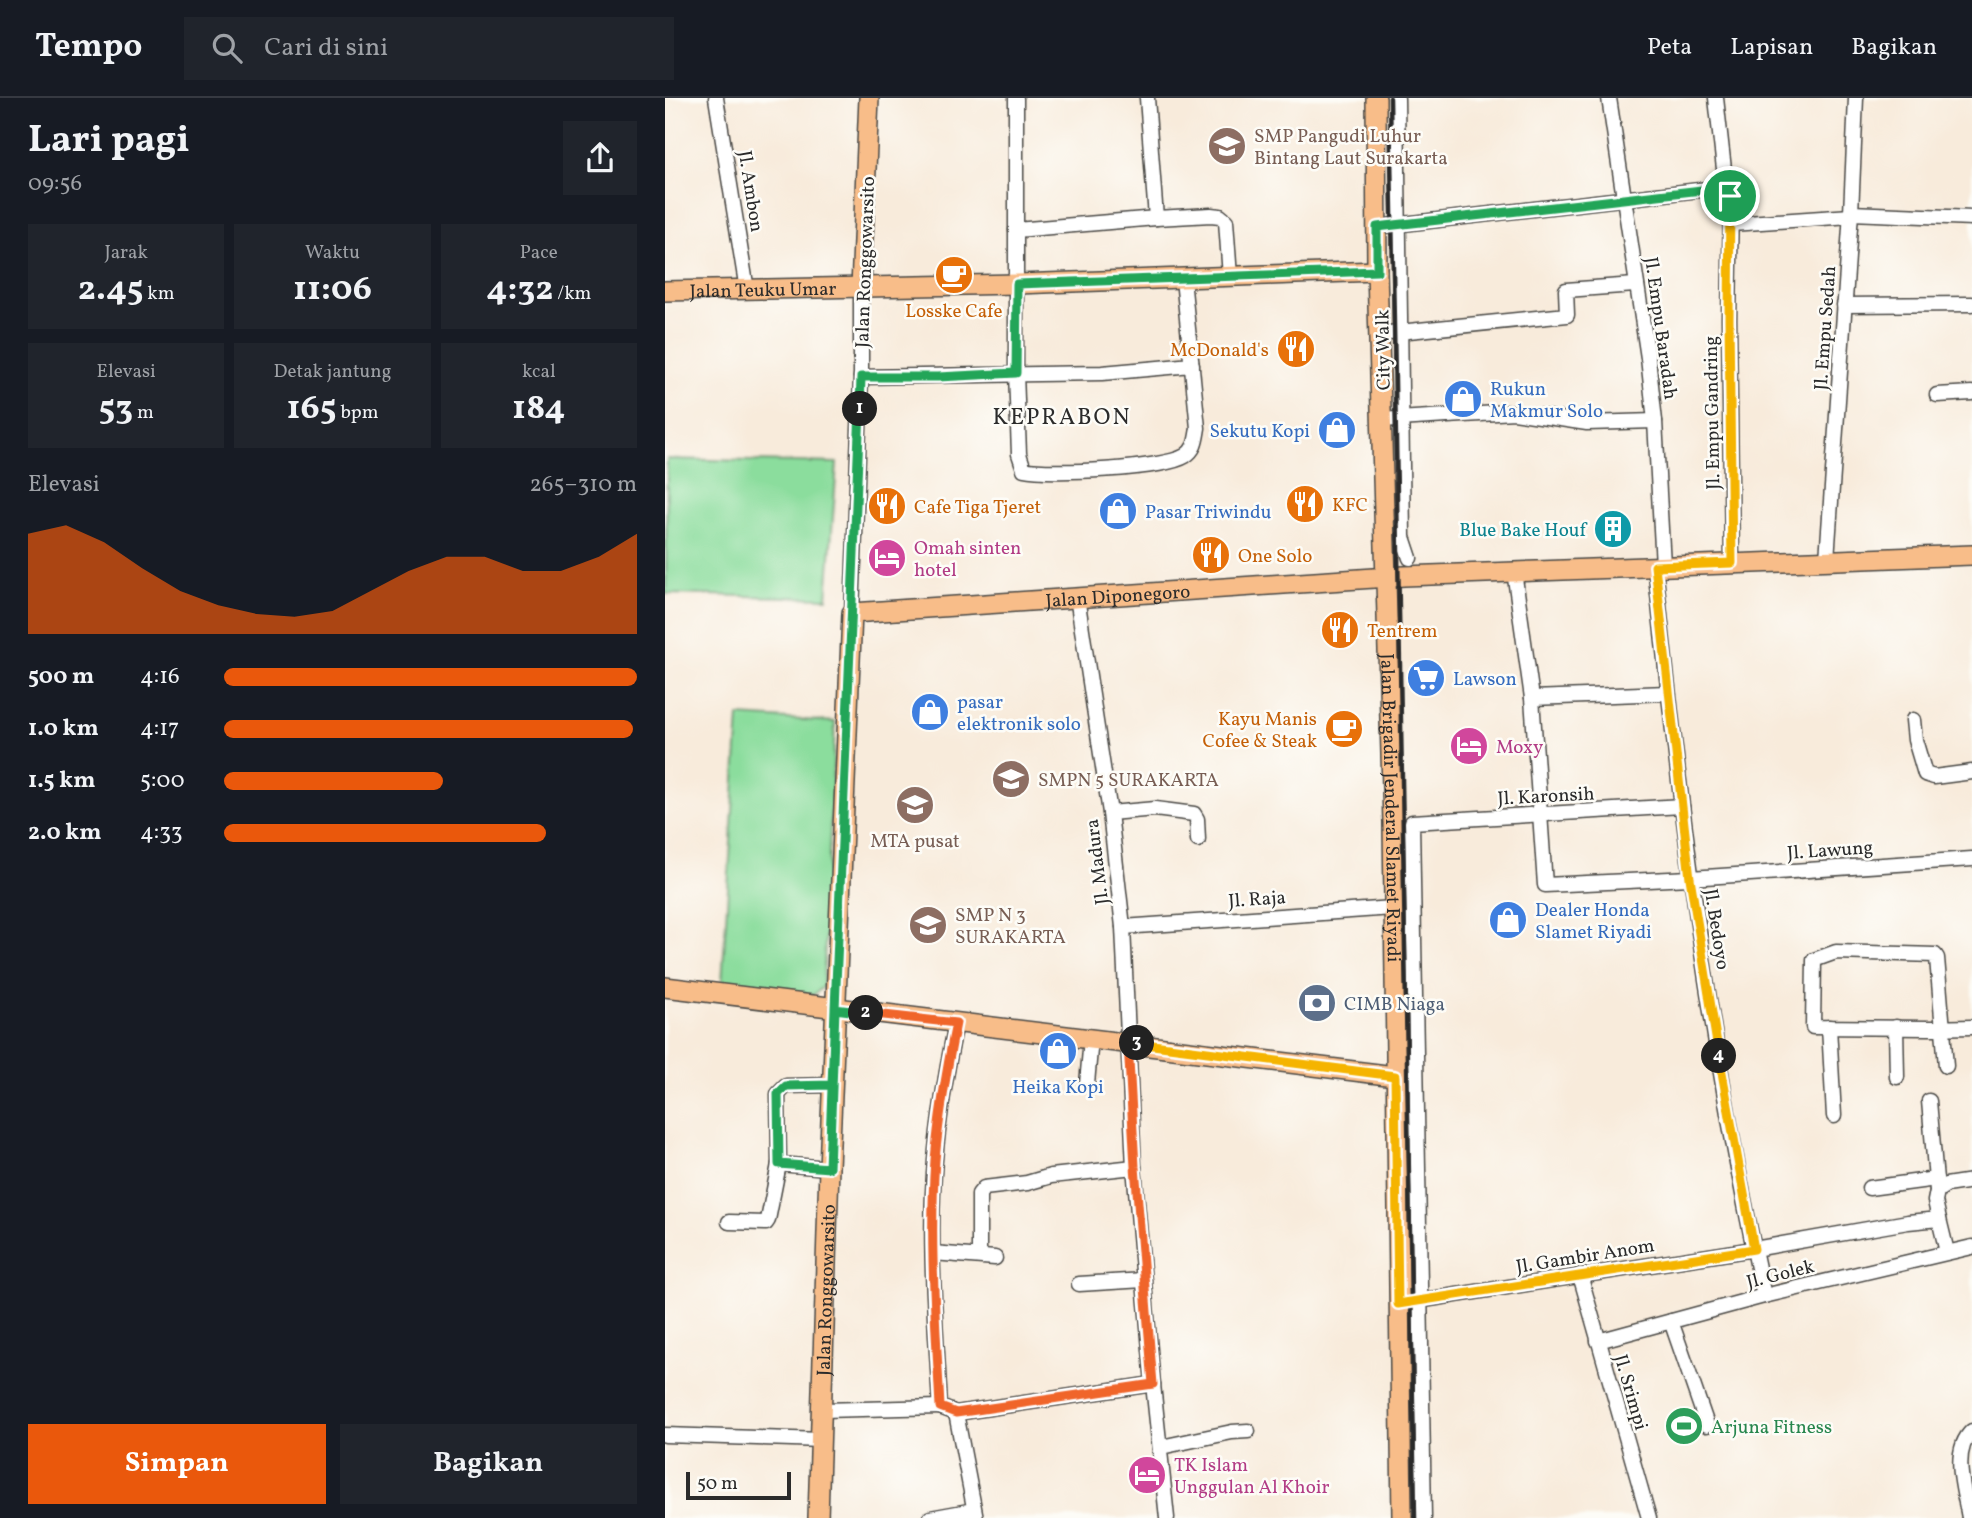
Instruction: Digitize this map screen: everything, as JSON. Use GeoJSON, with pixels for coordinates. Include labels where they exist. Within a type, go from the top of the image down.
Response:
{"type":"FeatureCollection","features":[{"type":"Feature","properties":{"kind":"main road","name":"Jalan Ronggowarsito"},"geometry":{"type":"LineString","coordinates":[[861,288],[869,98]]}},
{"type":"Feature","properties":{"kind":"main road","name":"Jalan Brigadir Jenderal Slamet Riyadi"},"geometry":{"type":"LineString","coordinates":[[1376,99],[1377,271],[1394,908],[1404,998],[1395,1076],[1402,1518]]}},
{"type":"Feature","properties":{"kind":"main road","name":"Jalan Teuku Umar"},"geometry":{"type":"LineString","coordinates":[[665,291],[1017,284],[1377,271]]}},
{"type":"Feature","properties":{"kind":"main road","name":"Jalan Diponegoro"},"geometry":{"type":"LineString","coordinates":[[852,613],[1514,571],[1972,555]]}},
{"type":"Feature","properties":{"kind":"main road","name":"Jalan Ronggowarsito"},"geometry":{"type":"LineString","coordinates":[[818,1518],[823,1440],[832,1085],[852,613]]}},
{"type":"Feature","properties":{"kind":"main road"},"geometry":{"type":"LineString","coordinates":[[665,987],[1395,1076]]}},
{"type":"Feature","properties":{"kind":"street","name":"Jl. Ambon"},"geometry":{"type":"LineString","coordinates":[[716,98],[747,290]]}},
{"type":"Feature","properties":{"kind":"street"},"geometry":{"type":"LineString","coordinates":[[1016,98],[1016,373],[1021,467],[1037,471],[1066,471],[1137,466],[1167,462],[1185,456],[1195,447],[1198,428],[1183,279]]}},
{"type":"Feature","properties":{"kind":"street"},"geometry":{"type":"LineString","coordinates":[[1147,98],[1156,218]]}},
{"type":"Feature","properties":{"kind":"street"},"geometry":{"type":"LineString","coordinates":[[1376,99],[1397,98]]}},
{"type":"Feature","properties":{"kind":"street","name":"City Walk"},"geometry":{"type":"LineString","coordinates":[[1397,98],[1403,537],[1410,558]]}},
{"type":"Feature","properties":{"kind":"street","name":"Jl. Empu Baradah"},"geometry":{"type":"LineString","coordinates":[[1609,98],[1655,421],[1659,566]]}},
{"type":"Feature","properties":{"kind":"street","name":"Jl. Empu Gandring"},"geometry":{"type":"LineString","coordinates":[[1716,98],[1726,187],[1729,188],[1730,196],[1731,224],[1729,331],[1732,563]]}},
{"type":"Feature","properties":{"kind":"street","name":"Jl. Empu Sedah"},"geometry":{"type":"LineString","coordinates":[[1827,559],[1851,214],[1856,98]]}},
{"type":"Feature","properties":{"kind":"street"},"geometry":{"type":"LineString","coordinates":[[1377,227],[1726,187]]}},
{"type":"Feature","properties":{"kind":"street"},"geometry":{"type":"LineString","coordinates":[[1731,224],[1851,214],[1972,218]]}},
{"type":"Feature","properties":{"kind":"street"},"geometry":{"type":"LineString","coordinates":[[1016,230],[1156,218],[1220,216],[1226,221],[1230,277]]}},
{"type":"Feature","properties":{"kind":"street"},"geometry":{"type":"LineString","coordinates":[[1379,334],[1567,315],[1566,290],[1635,285]]}},
{"type":"Feature","properties":{"kind":"street","name":"Jalan Ronggowarsito"},"geometry":{"type":"LineString","coordinates":[[852,613],[861,377],[861,288]]}},
{"type":"Feature","properties":{"kind":"street"},"geometry":{"type":"LineString","coordinates":[[1844,305],[1972,304]]}},
{"type":"Feature","properties":{"kind":"street"},"geometry":{"type":"LineString","coordinates":[[861,377],[1103,373],[1192,365]]}},
{"type":"Feature","properties":{"kind":"street"},"geometry":{"type":"LineString","coordinates":[[1937,395],[1972,393]]}},
{"type":"Feature","properties":{"kind":"street"},"geometry":{"type":"LineString","coordinates":[[1381,420],[1514,412],[1587,423],[1655,421]]}},
{"type":"Feature","properties":{"kind":"street","name":"Jl. Bedoyo"},"geometry":{"type":"LineString","coordinates":[[1659,566],[1668,692],[1690,878],[1764,1296]]}},
{"type":"Feature","properties":{"kind":"street"},"geometry":{"type":"LineString","coordinates":[[1514,571],[1532,698],[1540,815]]}},
{"type":"Feature","properties":{"kind":"street","name":"Jl. Madura"},"geometry":{"type":"LineString","coordinates":[[1077,597],[1123,927],[1135,1167],[1167,1518]]}},
{"type":"Feature","properties":{"kind":"street"},"geometry":{"type":"LineString","coordinates":[[1532,698],[1668,692]]}},
{"type":"Feature","properties":{"kind":"street"},"geometry":{"type":"LineString","coordinates":[[1913,720],[1915,740],[1925,774],[1934,777],[1972,772]]}},
{"type":"Feature","properties":{"kind":"street","name":"Jl. Karonsih"},"geometry":{"type":"LineString","coordinates":[[1404,998],[1412,822],[1682,806]]}},
{"type":"Feature","properties":{"kind":"street"},"geometry":{"type":"LineString","coordinates":[[1109,813],[1162,809],[1194,814],[1197,819],[1198,840]]}},
{"type":"Feature","properties":{"kind":"street","name":"Jl. Lawung"},"geometry":{"type":"LineString","coordinates":[[1540,815],[1545,885],[1972,859]]}},
{"type":"Feature","properties":{"kind":"street","name":"Jl. Raja"},"geometry":{"type":"LineString","coordinates":[[1123,927],[1394,908]]}},
{"type":"Feature","properties":{"kind":"street"},"geometry":{"type":"LineString","coordinates":[[1945,1066],[1943,1027],[1935,955],[1836,952],[1827,957],[1816,958],[1813,962],[1814,1027],[1943,1027],[1972,1027]]}},
{"type":"Feature","properties":{"kind":"street"},"geometry":{"type":"LineString","coordinates":[[1404,998],[1422,1300],[1424,1518]]}},
{"type":"Feature","properties":{"kind":"street"},"geometry":{"type":"LineString","coordinates":[[940,1407],[933,1253],[935,1162],[942,1093],[956,1023]]}},
{"type":"Feature","properties":{"kind":"street"},"geometry":{"type":"LineString","coordinates":[[1829,1027],[1833,1116]]}},
{"type":"Feature","properties":{"kind":"street"},"geometry":{"type":"LineString","coordinates":[[1896,1027],[1897,1077]]}},
{"type":"Feature","properties":{"kind":"street"},"geometry":{"type":"LineString","coordinates":[[1087,1084],[1091,1038]]}},
{"type":"Feature","properties":{"kind":"street"},"geometry":{"type":"LineString","coordinates":[[729,1222],[766,1223],[768,1220],[779,1164],[778,1094],[782,1088],[832,1085]]}},
{"type":"Feature","properties":{"kind":"street"},"geometry":{"type":"LineString","coordinates":[[1930,1101],[1937,1185],[1935,1200],[1947,1252]]}},
{"type":"Feature","properties":{"kind":"street"},"geometry":{"type":"LineString","coordinates":[[779,1164],[829,1168]]}},
{"type":"Feature","properties":{"kind":"street"},"geometry":{"type":"LineString","coordinates":[[979,1256],[979,1194],[983,1188],[1027,1183],[1052,1176],[1135,1167]]}},
{"type":"Feature","properties":{"kind":"street"},"geometry":{"type":"LineString","coordinates":[[1869,1188],[1946,1185],[1972,1181]]}},
{"type":"Feature","properties":{"kind":"street","name":"Jl. Gambir Anom"},"geometry":{"type":"LineString","coordinates":[[1398,1304],[1939,1219]]}},
{"type":"Feature","properties":{"kind":"street","name":"Jl. Golek"},"geometry":{"type":"LineString","coordinates":[[1598,1341],[1764,1296],[1972,1247]]}},
{"type":"Feature","properties":{"kind":"street"},"geometry":{"type":"LineString","coordinates":[[933,1253],[995,1258]]}},
{"type":"Feature","properties":{"kind":"street","name":"Jl. Srimpi"},"geometry":{"type":"LineString","coordinates":[[1580,1275],[1649,1518]]}},
{"type":"Feature","properties":{"kind":"street"},"geometry":{"type":"LineString","coordinates":[[1079,1284],[1144,1280]]}},
{"type":"Feature","properties":{"kind":"street"},"geometry":{"type":"LineString","coordinates":[[1671,1321],[1707,1425]]}},
{"type":"Feature","properties":{"kind":"street"},"geometry":{"type":"LineString","coordinates":[[823,1410],[940,1407],[956,1413],[1153,1384]]}},
{"type":"Feature","properties":{"kind":"street"},"geometry":{"type":"LineString","coordinates":[[930,1518],[975,1514],[956,1413]]}},
{"type":"Feature","properties":{"kind":"street"},"geometry":{"type":"LineString","coordinates":[[1161,1447],[1248,1431]]}},
{"type":"Feature","properties":{"kind":"street"},"geometry":{"type":"LineString","coordinates":[[1969,1518],[1960,1456],[1966,1437],[1972,1431]]}},
{"type":"Feature","properties":{"kind":"street"},"geometry":{"type":"LineString","coordinates":[[665,1435],[823,1440]]}},
{"type":"Feature","properties":{"kind":"green space"},"geometry":{"type":"Polygon","coordinates":[[[667,459],[837,463],[827,598],[666,594],[667,459]]]}},
{"type":"Feature","properties":{"kind":"green space"},"geometry":{"type":"Polygon","coordinates":[[[739,716],[835,722],[823,987],[813,995],[722,983],[739,716]]]}},
{"type":"Feature","properties":{"kind":"railway"},"geometry":{"type":"LineString","coordinates":[[1390,98],[1415,1518]]}},
{"type":"Feature","properties":{"kind":"place","name":"SMP Pangudi Luhur Bintang Laut Surakarta"},"geometry":{"type":"Point","coordinates":[1227,146]}},
{"type":"Feature","properties":{"kind":"place","name":"Losske Cafe"},"geometry":{"type":"Point","coordinates":[954,275]}},
{"type":"Feature","properties":{"kind":"place","name":"McDonald's"},"geometry":{"type":"Point","coordinates":[1296,349]}},
{"type":"Feature","properties":{"kind":"place","name":"Rukun Makmur Solo"},"geometry":{"type":"Point","coordinates":[1463,399]}},
{"type":"Feature","properties":{"kind":"place","name":"Sekutu Kopi"},"geometry":{"type":"Point","coordinates":[1337,430]}},
{"type":"Feature","properties":{"kind":"place","name":"KFC"},"geometry":{"type":"Point","coordinates":[1305,504]}},
{"type":"Feature","properties":{"kind":"place","name":"Cafe Tiga Tjeret"},"geometry":{"type":"Point","coordinates":[887,506]}},
{"type":"Feature","properties":{"kind":"place","name":"Pasar Triwindu"},"geometry":{"type":"Point","coordinates":[1118,511]}},
{"type":"Feature","properties":{"kind":"place","name":"Blue Bake Houf"},"geometry":{"type":"Point","coordinates":[1613,529]}},
{"type":"Feature","properties":{"kind":"place","name":"One Solo"},"geometry":{"type":"Point","coordinates":[1211,555]}},
{"type":"Feature","properties":{"kind":"place","name":"Omah sinten hotel"},"geometry":{"type":"Point","coordinates":[887,558]}},
{"type":"Feature","properties":{"kind":"place","name":"Tentrem"},"geometry":{"type":"Point","coordinates":[1340,630]}},
{"type":"Feature","properties":{"kind":"place","name":"Lawson"},"geometry":{"type":"Point","coordinates":[1426,678]}},
{"type":"Feature","properties":{"kind":"place","name":"pasar elektronik solo"},"geometry":{"type":"Point","coordinates":[930,712]}},
{"type":"Feature","properties":{"kind":"place","name":"Kayu Manis Cofee & Steak"},"geometry":{"type":"Point","coordinates":[1344,729]}},
{"type":"Feature","properties":{"kind":"place","name":"Moxy"},"geometry":{"type":"Point","coordinates":[1469,746]}},
{"type":"Feature","properties":{"kind":"place","name":"SMPN 5 SURAKARTA"},"geometry":{"type":"Point","coordinates":[1011,779]}},
{"type":"Feature","properties":{"kind":"place","name":"MTA pusat"},"geometry":{"type":"Point","coordinates":[915,805]}},
{"type":"Feature","properties":{"kind":"place","name":"Dealer Honda Slamet Riyadi"},"geometry":{"type":"Point","coordinates":[1508,920]}},
{"type":"Feature","properties":{"kind":"place","name":"SMP N 3 SURAKARTA"},"geometry":{"type":"Point","coordinates":[928,925]}},
{"type":"Feature","properties":{"kind":"place","name":"CIMB Niaga"},"geometry":{"type":"Point","coordinates":[1317,1003]}},
{"type":"Feature","properties":{"kind":"place","name":"Heika Kopi"},"geometry":{"type":"Point","coordinates":[1058,1051]}},
{"type":"Feature","properties":{"kind":"place","name":"Arjuna Fitness"},"geometry":{"type":"Point","coordinates":[1684,1426]}},
{"type":"Feature","properties":{"kind":"place","name":"TK Islam Unggulan Al Khoir"},"geometry":{"type":"Point","coordinates":[1147,1475]}},
{"type":"Feature","properties":{"kind":"district","name":"KEPRABON"},"geometry":{"type":"Point","coordinates":[1062,416]}},
{"type":"Feature","properties":{"kind":"route"},"geometry":{"type":"LineString","coordinates":[[1730,196],[1728,187],[1377,227],[1377,271],[1017,284],[1016,373],[861,377],[835,1009],[829,1168],[779,1164],[778,1094],[786,1086],[832,1085],[835,1009],[956,1023],[942,1093],[935,1162],[933,1263],[940,1407],[956,1413],[1153,1384],[1135,1167],[1128,1042],[1395,1076],[1398,1304],[1754,1249],[1690,878],[1655,566],[1732,563],[1730,196]]}}]}
